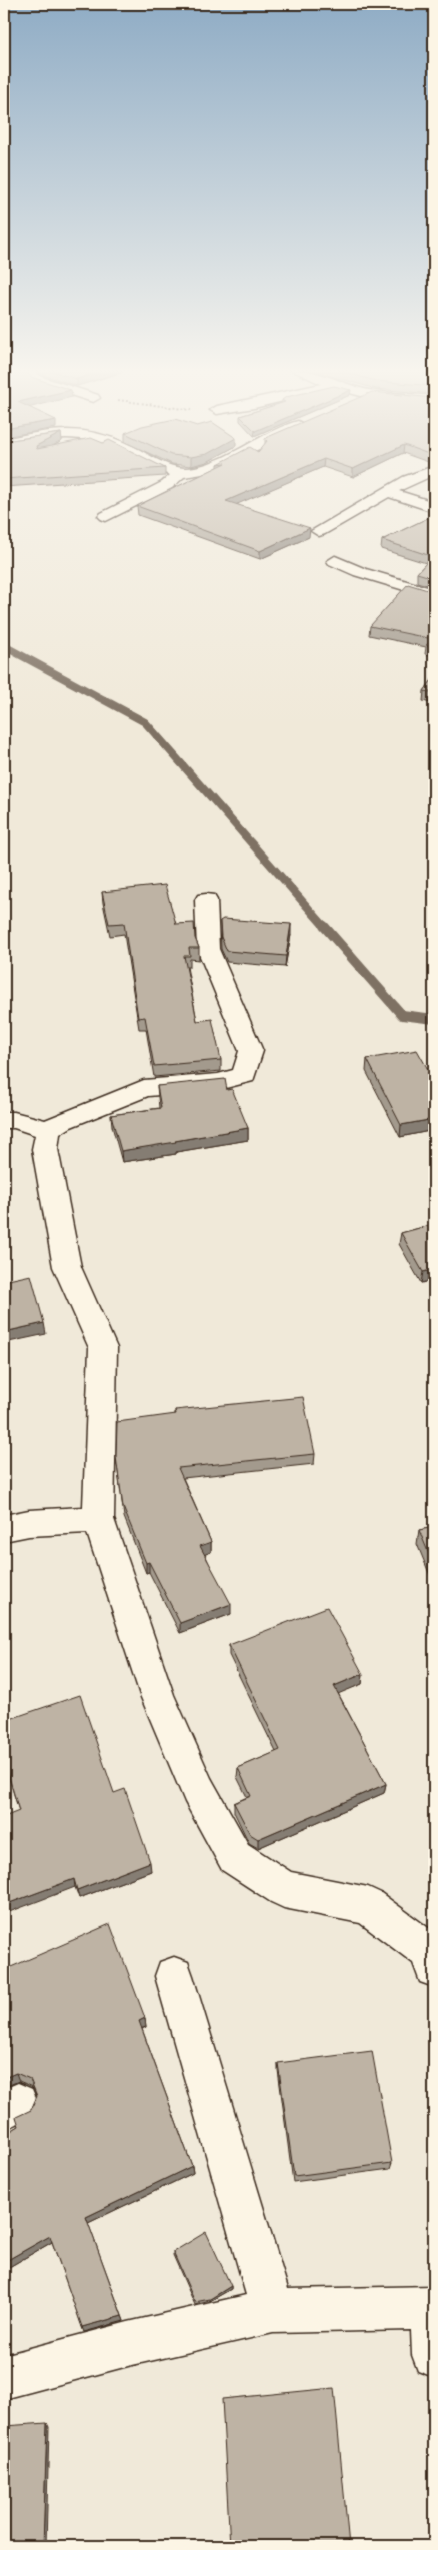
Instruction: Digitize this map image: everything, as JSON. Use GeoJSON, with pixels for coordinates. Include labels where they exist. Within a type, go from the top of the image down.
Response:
{"type":"FeatureCollection","features":[{"type":"Feature","properties":{"kind":"street"},"geometry":{"type":"LineString","coordinates":[[106,516],[159,489]]}},
{"type":"Feature","properties":{"kind":"street"},"geometry":{"type":"LineString","coordinates":[[319,531],[392,489]]}},
{"type":"Feature","properties":{"kind":"street"},"geometry":{"type":"LineString","coordinates":[[387,492],[434,507]]}},
{"type":"Feature","properties":{"kind":"street"},"geometry":{"type":"LineString","coordinates":[[335,561],[379,578],[434,594]]}},
{"type":"Feature","properties":{"kind":"street"},"geometry":{"type":"LineString","coordinates":[[206,900],[208,949],[250,1051],[244,1075],[218,1082],[144,1088],[62,1121],[48,1130],[45,1149],[67,1267],[103,1348],[98,1519],[157,1695],[198,1790],[235,1857],[284,1889],[368,1906],[427,1950],[434,1968]]}},
{"type":"Feature","properties":{"kind":"street"},"geometry":{"type":"LineString","coordinates":[[4,1120],[14,1120],[48,1130]]}},
{"type":"Feature","properties":{"kind":"street"},"geometry":{"type":"LineString","coordinates":[[4,1528],[29,1523],[98,1519]]}},
{"type":"Feature","properties":{"kind":"street"},"geometry":{"type":"LineString","coordinates":[[174,1976],[273,2311]]}},
{"type":"Feature","properties":{"kind":"street"},"geometry":{"type":"LineString","coordinates":[[4,2378],[128,2344],[273,2311],[434,2303],[434,2355]]}},
{"type":"Feature","properties":{"kind":"building"},"geometry":{"type":"Polygon","coordinates":[[[172,489],[254,489],[226,501],[310,528],[260,551],[137,506],[172,489]]]}},
{"type":"Feature","properties":{"kind":"building"},"geometry":{"type":"Polygon","coordinates":[[[434,515],[434,557],[382,540],[434,515]]]}},
{"type":"Feature","properties":{"kind":"building"},"geometry":{"type":"Polygon","coordinates":[[[434,559],[434,578],[417,573],[427,562],[434,559]]]}},
{"type":"Feature","properties":{"kind":"building"},"geometry":{"type":"Polygon","coordinates":[[[408,584],[434,592],[434,647],[426,645],[433,639],[370,626],[408,584]]]}},
{"type":"Feature","properties":{"kind":"building"},"geometry":{"type":"Polygon","coordinates":[[[434,677],[434,693],[424,691],[434,677]]]}},
{"type":"Feature","properties":{"kind":"building"},"geometry":{"type":"Polygon","coordinates":[[[165,885],[176,924],[194,923],[195,938],[199,948],[189,948],[190,956],[184,956],[197,1021],[212,1019],[221,1060],[154,1066],[145,1017],[138,1018],[124,923],[109,924],[102,892],[165,885]]]}},
{"type":"Feature","properties":{"kind":"building"},"geometry":{"type":"Polygon","coordinates":[[[223,919],[291,924],[286,956],[227,951],[221,937],[220,921],[223,919]]]}},
{"type":"Feature","properties":{"kind":"building"},"geometry":{"type":"Polygon","coordinates":[[[417,1050],[434,1080],[434,1119],[401,1125],[367,1059],[417,1050]]]}},
{"type":"Feature","properties":{"kind":"building"},"geometry":{"type":"Polygon","coordinates":[[[225,1079],[227,1090],[232,1089],[248,1128],[121,1151],[111,1115],[161,1108],[157,1086],[225,1079]]]}},
{"type":"Feature","properties":{"kind":"building"},"geometry":{"type":"Polygon","coordinates":[[[434,1224],[434,1269],[423,1272],[401,1233],[434,1224]]]}},
{"type":"Feature","properties":{"kind":"building"},"geometry":{"type":"Polygon","coordinates":[[[31,1275],[44,1323],[4,1332],[4,1281],[31,1275]]]}},
{"type":"Feature","properties":{"kind":"building"},"geometry":{"type":"Polygon","coordinates":[[[303,1397],[315,1454],[178,1468],[211,1542],[200,1546],[231,1604],[180,1623],[149,1562],[146,1563],[123,1507],[116,1457],[117,1422],[176,1414],[175,1410],[303,1397]]]}},
{"type":"Feature","properties":{"kind":"building"},"geometry":{"type":"Polygon","coordinates":[[[434,1527],[434,1566],[419,1530],[434,1527]]]}},
{"type":"Feature","properties":{"kind":"building"},"geometry":{"type":"Polygon","coordinates":[[[327,1607],[363,1674],[334,1686],[386,1784],[258,1839],[250,1834],[234,1803],[251,1796],[238,1768],[280,1750],[229,1645],[327,1607]]]}},
{"type":"Feature","properties":{"kind":"building"},"geometry":{"type":"Polygon","coordinates":[[[80,1695],[114,1793],[125,1789],[150,1862],[77,1890],[74,1879],[4,1905],[4,1817],[19,1811],[4,1760],[4,1721],[80,1695]]]}},
{"type":"Feature","properties":{"kind":"building"},"geometry":{"type":"Polygon","coordinates":[[[110,1924],[145,2018],[139,2021],[192,2166],[86,2217],[122,2316],[82,2327],[50,2236],[4,2262],[4,2135],[19,2126],[16,2117],[31,2110],[37,2096],[30,2079],[16,2073],[4,2078],[4,1970],[110,1924]]]}},
{"type":"Feature","properties":{"kind":"building"},"geometry":{"type":"Polygon","coordinates":[[[372,2051],[392,2163],[294,2176],[278,2063],[372,2051]]]}},
{"type":"Feature","properties":{"kind":"building"},"geometry":{"type":"Polygon","coordinates":[[[206,2232],[231,2286],[210,2299],[195,2302],[173,2252],[206,2232]]]}},
{"type":"Feature","properties":{"kind":"building"},"geometry":{"type":"Polygon","coordinates":[[[334,2388],[349,2546],[230,2546],[222,2399],[334,2388]]]}},
{"type":"Feature","properties":{"kind":"building"},"geometry":{"type":"Polygon","coordinates":[[[47,2423],[43,2546],[4,2546],[4,2426],[47,2423]]]}},
{"type":"Feature","properties":{"kind":"waterway"},"geometry":{"type":"LineString","coordinates":[[4,646],[145,722],[325,927]]}},
{"type":"Feature","properties":{"kind":"waterway"},"geometry":{"type":"LineString","coordinates":[[324,926],[402,1015],[434,1019]]}}]}
